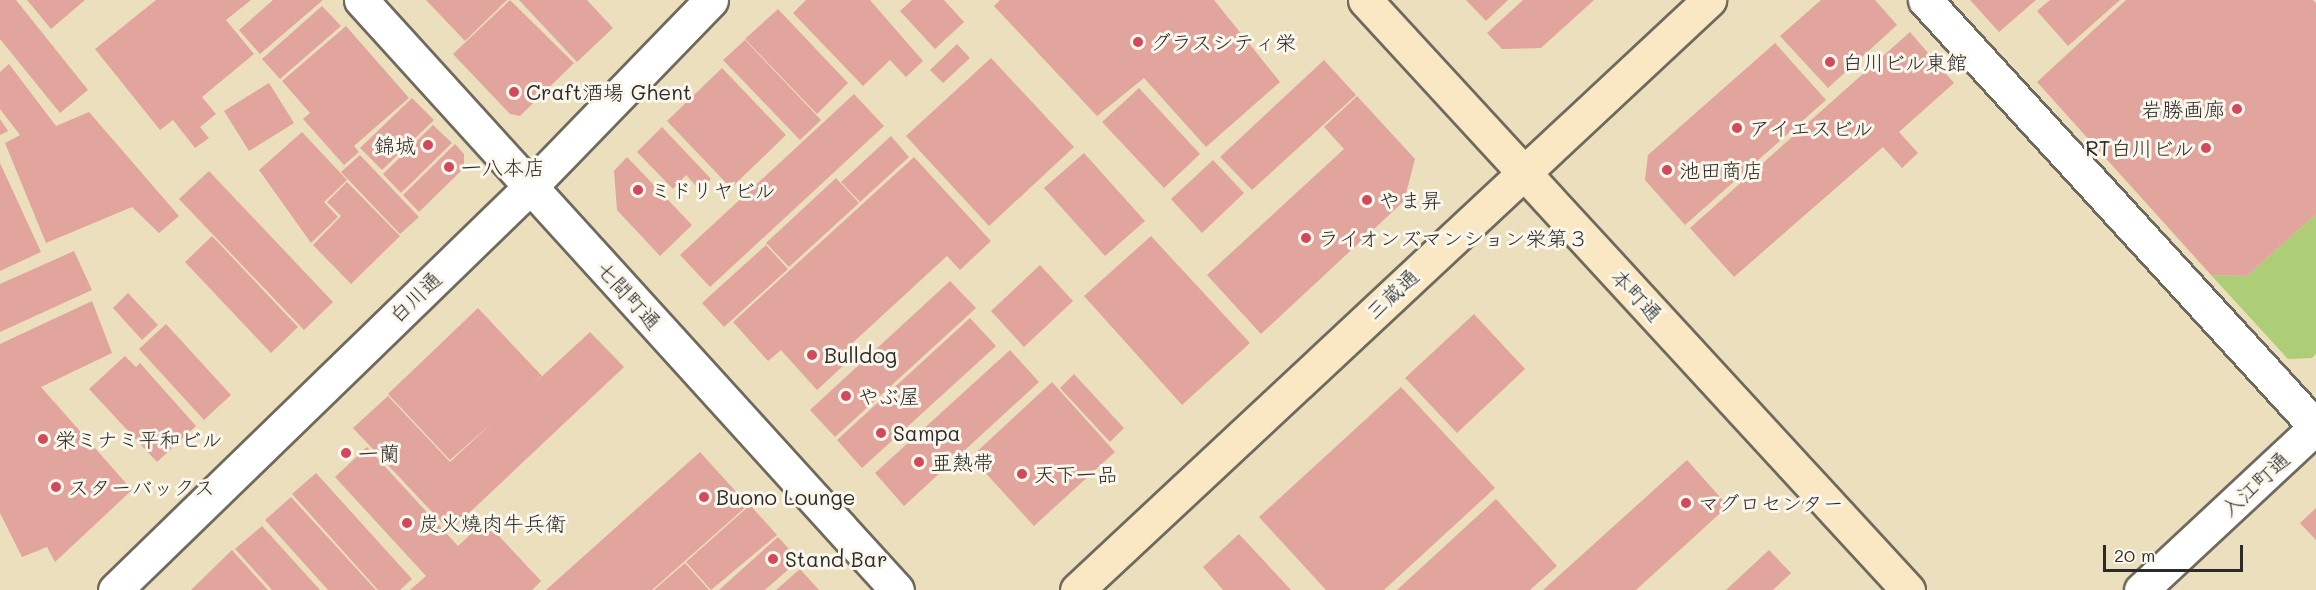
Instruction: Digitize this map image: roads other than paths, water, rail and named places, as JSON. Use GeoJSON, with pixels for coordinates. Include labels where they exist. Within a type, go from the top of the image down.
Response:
{"type":"FeatureCollection","features":[{"type":"Feature","properties":{"kind":"street","name":"七間町通"},"geometry":{"type":"LineString","coordinates":[[361,0],[897,590]]}},
{"type":"Feature","properties":{"kind":"street","name":"白川通"},"geometry":{"type":"LineString","coordinates":[[115,590],[530,187],[711,0]]}},
{"type":"Feature","properties":{"kind":"street","name":"本町通"},"geometry":{"type":"LineString","coordinates":[[1365,0],[1908,590]]}},
{"type":"Feature","properties":{"kind":"street","name":"三蔵通"},"geometry":{"type":"LineString","coordinates":[[1077,590],[1708,0]]}},
{"type":"Feature","properties":{"kind":"street"},"geometry":{"type":"LineString","coordinates":[[1924,0],[2316,427]]}},
{"type":"Feature","properties":{"kind":"street","name":"入江町通"},"geometry":{"type":"LineString","coordinates":[[2141,590],[2316,427]]}},
{"type":"Feature","properties":{"kind":"place","name":"グラスシティ栄"},"geometry":{"type":"Point","coordinates":[1138,42]}},
{"type":"Feature","properties":{"kind":"place","name":"白川ビル東館"},"geometry":{"type":"Point","coordinates":[1830,62]}},
{"type":"Feature","properties":{"kind":"place","name":"Craft酒場 Ghent"},"geometry":{"type":"Point","coordinates":[514,92]}},
{"type":"Feature","properties":{"kind":"place","name":"岩勝画廊"},"geometry":{"type":"Point","coordinates":[2237,109]}},
{"type":"Feature","properties":{"kind":"place","name":"アイエスビル"},"geometry":{"type":"Point","coordinates":[1737,128]}},
{"type":"Feature","properties":{"kind":"place","name":"錦城"},"geometry":{"type":"Point","coordinates":[428,145]}},
{"type":"Feature","properties":{"kind":"place","name":"RT白川ビル"},"geometry":{"type":"Point","coordinates":[2206,148]}},
{"type":"Feature","properties":{"kind":"place","name":"一八本店"},"geometry":{"type":"Point","coordinates":[449,167]}},
{"type":"Feature","properties":{"kind":"place","name":"池田商店"},"geometry":{"type":"Point","coordinates":[1667,170]}},
{"type":"Feature","properties":{"kind":"place","name":"ミドリヤビル"},"geometry":{"type":"Point","coordinates":[638,190]}},
{"type":"Feature","properties":{"kind":"place","name":"やま昇"},"geometry":{"type":"Point","coordinates":[1367,200]}},
{"type":"Feature","properties":{"kind":"place","name":"ライオンズマンション栄第３"},"geometry":{"type":"Point","coordinates":[1306,238]}},
{"type":"Feature","properties":{"kind":"place","name":"Bulldog"},"geometry":{"type":"Point","coordinates":[812,355]}},
{"type":"Feature","properties":{"kind":"place","name":"やぶ屋"},"geometry":{"type":"Point","coordinates":[846,396]}},
{"type":"Feature","properties":{"kind":"place","name":"Sampa"},"geometry":{"type":"Point","coordinates":[881,433]}},
{"type":"Feature","properties":{"kind":"place","name":"栄ミナミ平和ビル"},"geometry":{"type":"Point","coordinates":[43,439]}},
{"type":"Feature","properties":{"kind":"place","name":"一蘭"},"geometry":{"type":"Point","coordinates":[346,453]}},
{"type":"Feature","properties":{"kind":"place","name":"亜熱帯"},"geometry":{"type":"Point","coordinates":[919,462]}},
{"type":"Feature","properties":{"kind":"place","name":"天下一品"},"geometry":{"type":"Point","coordinates":[1022,474]}},
{"type":"Feature","properties":{"kind":"place","name":"スターバックス"},"geometry":{"type":"Point","coordinates":[56,487]}},
{"type":"Feature","properties":{"kind":"place","name":"Buono Lounge"},"geometry":{"type":"Point","coordinates":[704,497]}},
{"type":"Feature","properties":{"kind":"place","name":"マグロセンター"},"geometry":{"type":"Point","coordinates":[1686,503]}},
{"type":"Feature","properties":{"kind":"place","name":"炭火燒肉牛兵衛"},"geometry":{"type":"Point","coordinates":[407,523]}},
{"type":"Feature","properties":{"kind":"place","name":"Stand Bar"},"geometry":{"type":"Point","coordinates":[773,559]}}]}
